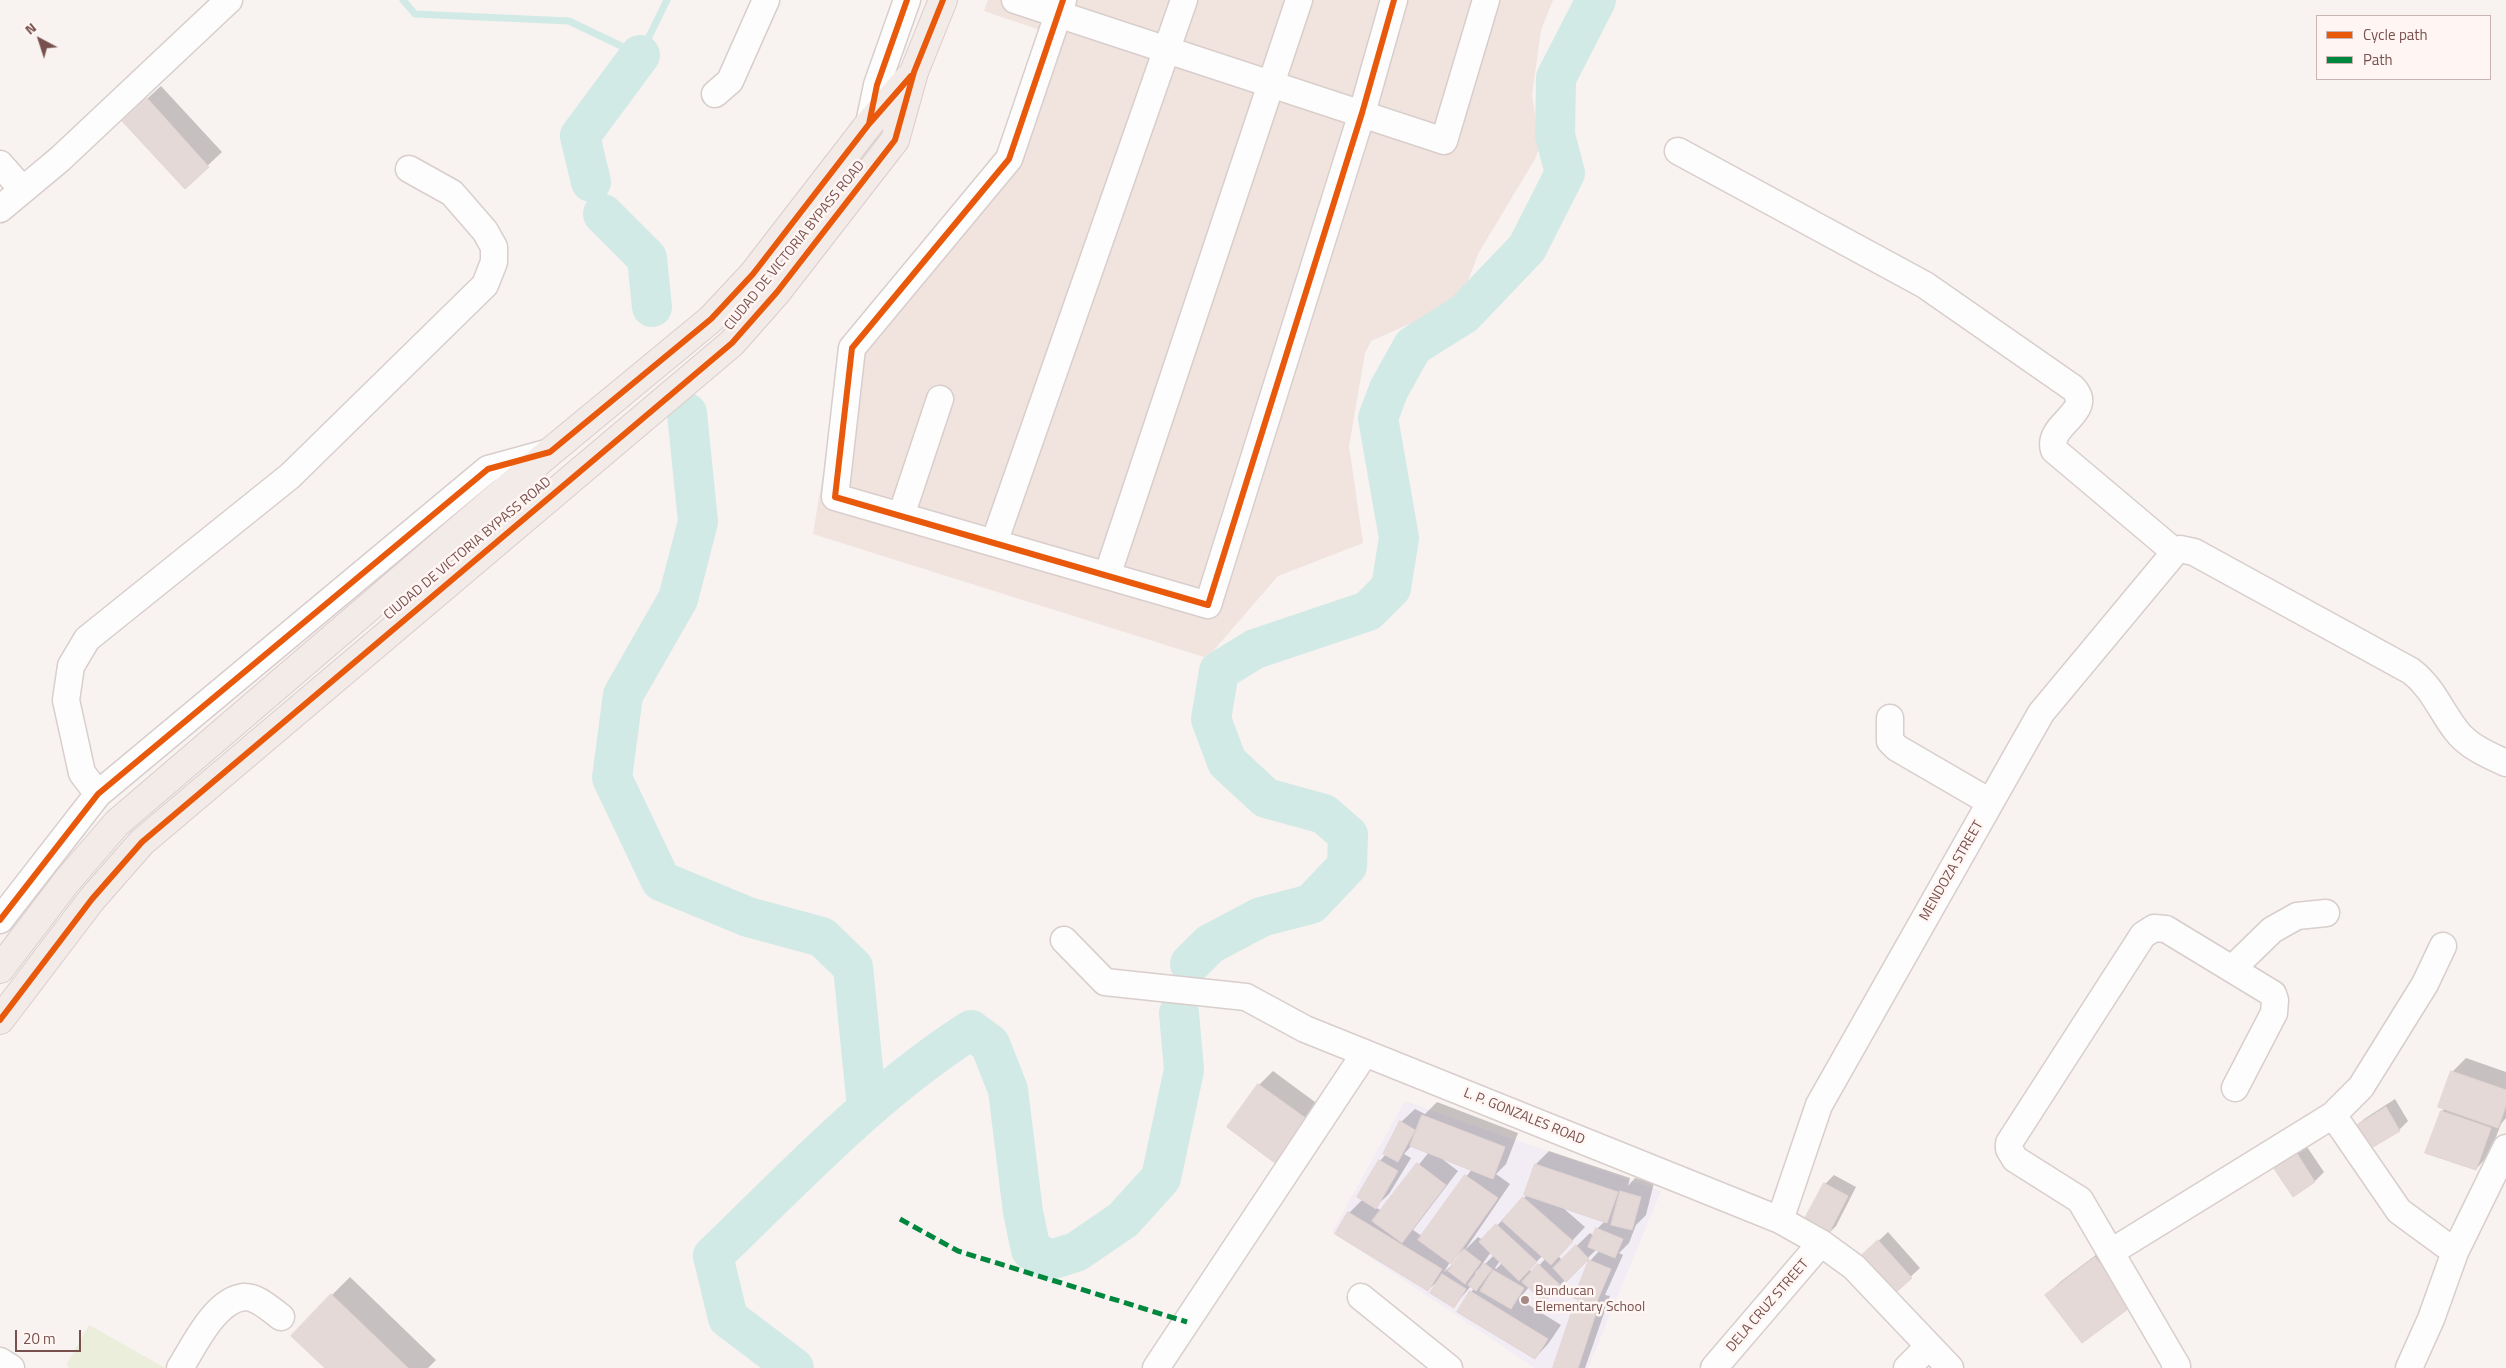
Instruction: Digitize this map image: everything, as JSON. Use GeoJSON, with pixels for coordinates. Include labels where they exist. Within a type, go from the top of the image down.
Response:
{"type":"FeatureCollection","features":[{"type":"Feature","properties":{"kind":"main road","name":"CIUDAD DE VICTORIA BYPASS ROAD"},"geometry":{"type":"LineString","coordinates":[[0,1020],[92,899],[142,842],[636,422],[732,343],[777,292],[895,140],[914,72],[942,0]]}},
{"type":"Feature","properties":{"kind":"main road","name":"CIUDAD DE VICTORIA BYPASS ROAD"},"geometry":{"type":"LineString","coordinates":[[0,969],[67,880],[116,823],[550,452],[711,319],[753,274],[869,124],[914,72]]}},
{"type":"Feature","properties":{"kind":"main road"},"geometry":{"type":"LineString","coordinates":[[711,319],[732,343]]}},
{"type":"Feature","properties":{"kind":"main road"},"geometry":{"type":"LineString","coordinates":[[616,398],[636,422]]}},
{"type":"Feature","properties":{"kind":"street"},"geometry":{"type":"LineString","coordinates":[[0,209],[60,159],[229,0]]}},
{"type":"Feature","properties":{"kind":"street"},"geometry":{"type":"LineString","coordinates":[[716,94],[730,81],[766,0]]}},
{"type":"Feature","properties":{"kind":"street"},"geometry":{"type":"LineString","coordinates":[[869,124],[877,85],[907,0]]}},
{"type":"Feature","properties":{"kind":"street"},"geometry":{"type":"LineString","coordinates":[[1015,0],[1061,7],[1167,50],[1444,141],[1486,0]]}},
{"type":"Feature","properties":{"kind":"street"},"geometry":{"type":"LineString","coordinates":[[994,543],[1184,0]]}},
{"type":"Feature","properties":{"kind":"street"},"geometry":{"type":"LineString","coordinates":[[1107,576],[1299,0]]}},
{"type":"Feature","properties":{"kind":"street"},"geometry":{"type":"LineString","coordinates":[[1061,7],[1009,160],[852,348],[835,497],[1208,605],[1362,113],[1394,0]]}},
{"type":"Feature","properties":{"kind":"street"},"geometry":{"type":"LineString","coordinates":[[1678,151],[1925,286],[2073,388],[2080,399],[2079,405],[2055,433],[2052,444],[2054,450],[2175,552],[2180,549],[2194,552],[2411,671],[2422,680],[2455,729],[2467,742],[2506,763]]}},
{"type":"Feature","properties":{"kind":"street"},"geometry":{"type":"LineString","coordinates":[[0,164],[22,189]]}},
{"type":"Feature","properties":{"kind":"street"},"geometry":{"type":"LineString","coordinates":[[98,794],[82,773],[66,700],[71,666],[86,639],[290,476],[485,284],[494,262],[494,247],[485,231],[452,193],[409,169]]}},
{"type":"Feature","properties":{"kind":"street"},"geometry":{"type":"LineString","coordinates":[[901,516],[940,399]]}},
{"type":"Feature","properties":{"kind":"street","name":"CIUDAD DE VICTORIA BYPASS ROAD"},"geometry":{"type":"LineString","coordinates":[[0,920],[98,794],[488,469],[550,452]]}},
{"type":"Feature","properties":{"kind":"street","name":"MENDOZA STREET"},"geometry":{"type":"LineString","coordinates":[[1780,1220],[1819,1105],[2041,713],[2175,552]]}},
{"type":"Feature","properties":{"kind":"street"},"geometry":{"type":"LineString","coordinates":[[1890,718],[1890,741],[1897,748],[1990,802]]}},
{"type":"Feature","properties":{"kind":"street"},"geometry":{"type":"LineString","coordinates":[[2232,969],[2272,930],[2298,916],[2326,913]]}},
{"type":"Feature","properties":{"kind":"street"},"geometry":{"type":"LineString","coordinates":[[2175,1368],[2177,1366],[2166,1345],[2080,1200],[2011,1155],[2009,1143],[2011,1137],[2148,930],[2154,928],[2166,930],[2273,994],[2276,1007],[2235,1088]]}},
{"type":"Feature","properties":{"kind":"street","name":"L. P. GONZALES ROAD"},"geometry":{"type":"LineString","coordinates":[[1064,940],[1105,982],[1246,997],[1305,1028],[1780,1220],[1821,1243],[1854,1267],[1950,1368]]}},
{"type":"Feature","properties":{"kind":"street"},"geometry":{"type":"LineString","coordinates":[[2111,1252],[2333,1115],[2361,1087],[2425,984],[2444,946]]}},
{"type":"Feature","properties":{"kind":"street"},"geometry":{"type":"LineString","coordinates":[[1156,1368],[1365,1053]]}},
{"type":"Feature","properties":{"kind":"street"},"geometry":{"type":"LineString","coordinates":[[2333,1115],[2399,1211],[2455,1252]]}},
{"type":"Feature","properties":{"kind":"street"},"geometry":{"type":"LineString","coordinates":[[2409,1368],[2431,1319],[2455,1252],[2506,1148]]}},
{"type":"Feature","properties":{"kind":"street","name":"DELA CRUZ STREET"},"geometry":{"type":"LineString","coordinates":[[1714,1368],[1821,1243]]}},
{"type":"Feature","properties":{"kind":"street"},"geometry":{"type":"LineString","coordinates":[[180,1368],[211,1318],[225,1305],[244,1297],[258,1301],[281,1317]]}},
{"type":"Feature","properties":{"kind":"street"},"geometry":{"type":"LineString","coordinates":[[1361,1297],[1449,1368]]}},
{"type":"Feature","properties":{"kind":"street"},"geometry":{"type":"LineString","coordinates":[[1907,1368],[1929,1346]]}},
{"type":"Feature","properties":{"kind":"street"},"geometry":{"type":"LineString","coordinates":[[0,1362],[11,1368]]}},
{"type":"Feature","properties":{"kind":"shaded area"},"geometry":{"type":"Polygon","coordinates":[[[988,0],[1553,0],[1541,30],[1532,95],[1540,146],[1535,159],[1478,254],[1461,300],[1443,314],[1407,325],[1371,341],[1365,353],[1349,446],[1363,543],[1278,576],[1207,658],[813,534],[846,335],[999,148],[1040,30],[984,11],[988,0]]]}},
{"type":"Feature","properties":{"kind":"shaded area","name":"Bunducan Elementary School"},"geometry":{"type":"Polygon","coordinates":[[[1405,1101],[1661,1191],[1588,1368],[1535,1368],[1332,1232],[1405,1101]]]}},
{"type":"Feature","properties":{"kind":"green space"},"geometry":{"type":"Polygon","coordinates":[[[89,1325],[165,1368],[70,1368],[66,1365],[89,1325]]]}},
{"type":"Feature","properties":{"kind":"building"},"geometry":{"type":"Polygon","coordinates":[[[147,98],[209,167],[185,189],[122,121],[147,98]]]}},
{"type":"Feature","properties":{"kind":"building"},"geometry":{"type":"Polygon","coordinates":[[[2451,1071],[2506,1090],[2506,1105],[2498,1128],[2438,1107],[2451,1071]]]}},
{"type":"Feature","properties":{"kind":"building"},"geometry":{"type":"Polygon","coordinates":[[[1258,1084],[1307,1119],[1275,1163],[1227,1127],[1258,1084]]]}},
{"type":"Feature","properties":{"kind":"building"},"geometry":{"type":"Polygon","coordinates":[[[2386,1107],[2400,1131],[2368,1150],[2354,1127],[2386,1107]]]}},
{"type":"Feature","properties":{"kind":"building"},"geometry":{"type":"Polygon","coordinates":[[[2441,1111],[2491,1128],[2476,1170],[2425,1153],[2441,1111]]]}},
{"type":"Feature","properties":{"kind":"building"},"geometry":{"type":"Polygon","coordinates":[[[1422,1115],[1505,1147],[1493,1179],[1410,1146],[1422,1115]]]}},
{"type":"Feature","properties":{"kind":"building"},"geometry":{"type":"Polygon","coordinates":[[[1400,1121],[1415,1130],[1398,1162],[1383,1154],[1400,1121]]]}},
{"type":"Feature","properties":{"kind":"building"},"geometry":{"type":"Polygon","coordinates":[[[2296,1152],[2315,1182],[2293,1197],[2273,1167],[2296,1152]]]}},
{"type":"Feature","properties":{"kind":"building"},"geometry":{"type":"Polygon","coordinates":[[[1379,1160],[1398,1171],[1376,1209],[1357,1197],[1379,1160]]]}},
{"type":"Feature","properties":{"kind":"building"},"geometry":{"type":"Polygon","coordinates":[[[1417,1163],[1446,1185],[1402,1243],[1372,1221],[1417,1163]]]}},
{"type":"Feature","properties":{"kind":"building"},"geometry":{"type":"Polygon","coordinates":[[[1535,1164],[1618,1192],[1607,1223],[1524,1195],[1535,1164]]]}},
{"type":"Feature","properties":{"kind":"building"},"geometry":{"type":"Polygon","coordinates":[[[1465,1175],[1498,1198],[1451,1264],[1418,1240],[1465,1175]]]}},
{"type":"Feature","properties":{"kind":"building"},"geometry":{"type":"Polygon","coordinates":[[[1824,1183],[1848,1196],[1827,1237],[1802,1224],[1824,1183]]]}},
{"type":"Feature","properties":{"kind":"building"},"geometry":{"type":"Polygon","coordinates":[[[1620,1191],[1641,1197],[1632,1230],[1611,1225],[1620,1191]]]}},
{"type":"Feature","properties":{"kind":"building"},"geometry":{"type":"Polygon","coordinates":[[[1523,1197],[1573,1241],[1551,1265],[1502,1221],[1523,1197]]]}},
{"type":"Feature","properties":{"kind":"building"},"geometry":{"type":"Polygon","coordinates":[[[1348,1212],[1442,1269],[1428,1291],[1335,1234],[1348,1212]]]}},
{"type":"Feature","properties":{"kind":"building"},"geometry":{"type":"Polygon","coordinates":[[[1496,1224],[1537,1262],[1519,1281],[1479,1242],[1496,1224]]]}},
{"type":"Feature","properties":{"kind":"building"},"geometry":{"type":"Polygon","coordinates":[[[1596,1228],[1623,1239],[1615,1258],[1588,1247],[1596,1228]]]}},
{"type":"Feature","properties":{"kind":"building"},"geometry":{"type":"Polygon","coordinates":[[[1878,1240],[1912,1278],[1894,1294],[1860,1257],[1878,1240]]]}},
{"type":"Feature","properties":{"kind":"building"},"geometry":{"type":"Polygon","coordinates":[[[1576,1245],[1589,1259],[1566,1282],[1553,1268],[1576,1245]]]}},
{"type":"Feature","properties":{"kind":"building"},"geometry":{"type":"Polygon","coordinates":[[[1464,1249],[1481,1262],[1465,1284],[1448,1271],[1464,1249]]]}},
{"type":"Feature","properties":{"kind":"building"},"geometry":{"type":"Polygon","coordinates":[[[2095,1257],[2132,1306],[2082,1343],[2045,1295],[2095,1257]]]}},
{"type":"Feature","properties":{"kind":"building"},"geometry":{"type":"Polygon","coordinates":[[[1589,1260],[1611,1269],[1595,1306],[1574,1298],[1589,1260]]]}},
{"type":"Feature","properties":{"kind":"building"},"geometry":{"type":"Polygon","coordinates":[[[1484,1263],[1492,1269],[1476,1291],[1468,1285],[1484,1263]]]}},
{"type":"Feature","properties":{"kind":"building"},"geometry":{"type":"Polygon","coordinates":[[[1538,1264],[1560,1285],[1544,1302],[1522,1282],[1538,1264]]]}},
{"type":"Feature","properties":{"kind":"building"},"geometry":{"type":"Polygon","coordinates":[[[1493,1270],[1524,1288],[1511,1309],[1480,1291],[1493,1270]]]}},
{"type":"Feature","properties":{"kind":"building"},"geometry":{"type":"Polygon","coordinates":[[[1442,1274],[1466,1289],[1454,1308],[1430,1293],[1442,1274]]]}},
{"type":"Feature","properties":{"kind":"building"},"geometry":{"type":"Polygon","coordinates":[[[1470,1291],[1548,1339],[1535,1359],[1457,1312],[1470,1291]]]}},
{"type":"Feature","properties":{"kind":"building"},"geometry":{"type":"Polygon","coordinates":[[[331,1294],[408,1368],[325,1368],[291,1336],[331,1294]]]}},
{"type":"Feature","properties":{"kind":"building"},"geometry":{"type":"Polygon","coordinates":[[[1575,1303],[1597,1310],[1578,1368],[1553,1368],[1575,1303]]]}},
{"type":"Feature","properties":{"kind":"waterway"},"geometry":{"type":"LineString","coordinates":[[403,0],[415,14],[569,21],[640,55],[667,0]]}},
{"type":"Feature","properties":{"kind":"waterway"},"geometry":{"type":"LineString","coordinates":[[1190,964],[1210,944],[1261,917],[1311,904],[1347,866],[1348,835],[1324,814],[1266,798],[1227,762],[1211,719],[1219,671],[1255,649],[1368,611],[1391,588],[1399,538],[1378,418],[1389,389],[1413,346],[1464,314],[1527,248],[1565,173],[1555,135],[1556,78],[1596,0]]}},
{"type":"Feature","properties":{"kind":"waterway"},"geometry":{"type":"LineString","coordinates":[[591,182],[580,136],[640,55]]}},
{"type":"Feature","properties":{"kind":"waterway"},"geometry":{"type":"LineString","coordinates":[[603,214],[647,258],[652,307]]}},
{"type":"Feature","properties":{"kind":"waterway"},"geometry":{"type":"LineString","coordinates":[[687,413],[698,522],[678,599],[623,695],[612,778],[661,881],[748,917],[822,937],[853,967],[867,1108]]}},
{"type":"Feature","properties":{"kind":"waterway"},"geometry":{"type":"LineString","coordinates":[[794,1368],[728,1318],[713,1256],[836,1137],[901,1080],[971,1030],[990,1044],[1008,1090],[1023,1212],[1031,1250],[1050,1260],[1076,1252],[1123,1220],[1161,1178],[1184,1070],[1179,1013]]}},
{"type":"Feature","properties":{"kind":"marked path"},"geometry":{"type":"LineString","coordinates":[[900,1219],[958,1251],[1187,1322]]}},
{"type":"Feature","properties":{"kind":"cycle path"},"geometry":{"type":"LineString","coordinates":[[869,124],[877,85],[907,0]]}},
{"type":"Feature","properties":{"kind":"cycle path"},"geometry":{"type":"LineString","coordinates":[[0,1020],[92,899],[142,842],[732,343],[777,292],[895,140],[914,72],[943,0]]}},
{"type":"Feature","properties":{"kind":"cycle path"},"geometry":{"type":"LineString","coordinates":[[1063,0],[1009,159],[852,348],[835,497],[1208,605],[1362,113],[1394,0]]}},
{"type":"Feature","properties":{"kind":"cycle path"},"geometry":{"type":"LineString","coordinates":[[0,920],[98,794],[488,469],[550,452],[711,319],[753,274],[869,124],[911,76]]}},
{"type":"Feature","properties":{"kind":"place","name":"Bunducan Elementary School"},"geometry":{"type":"Point","coordinates":[1525,1300]}}]}
